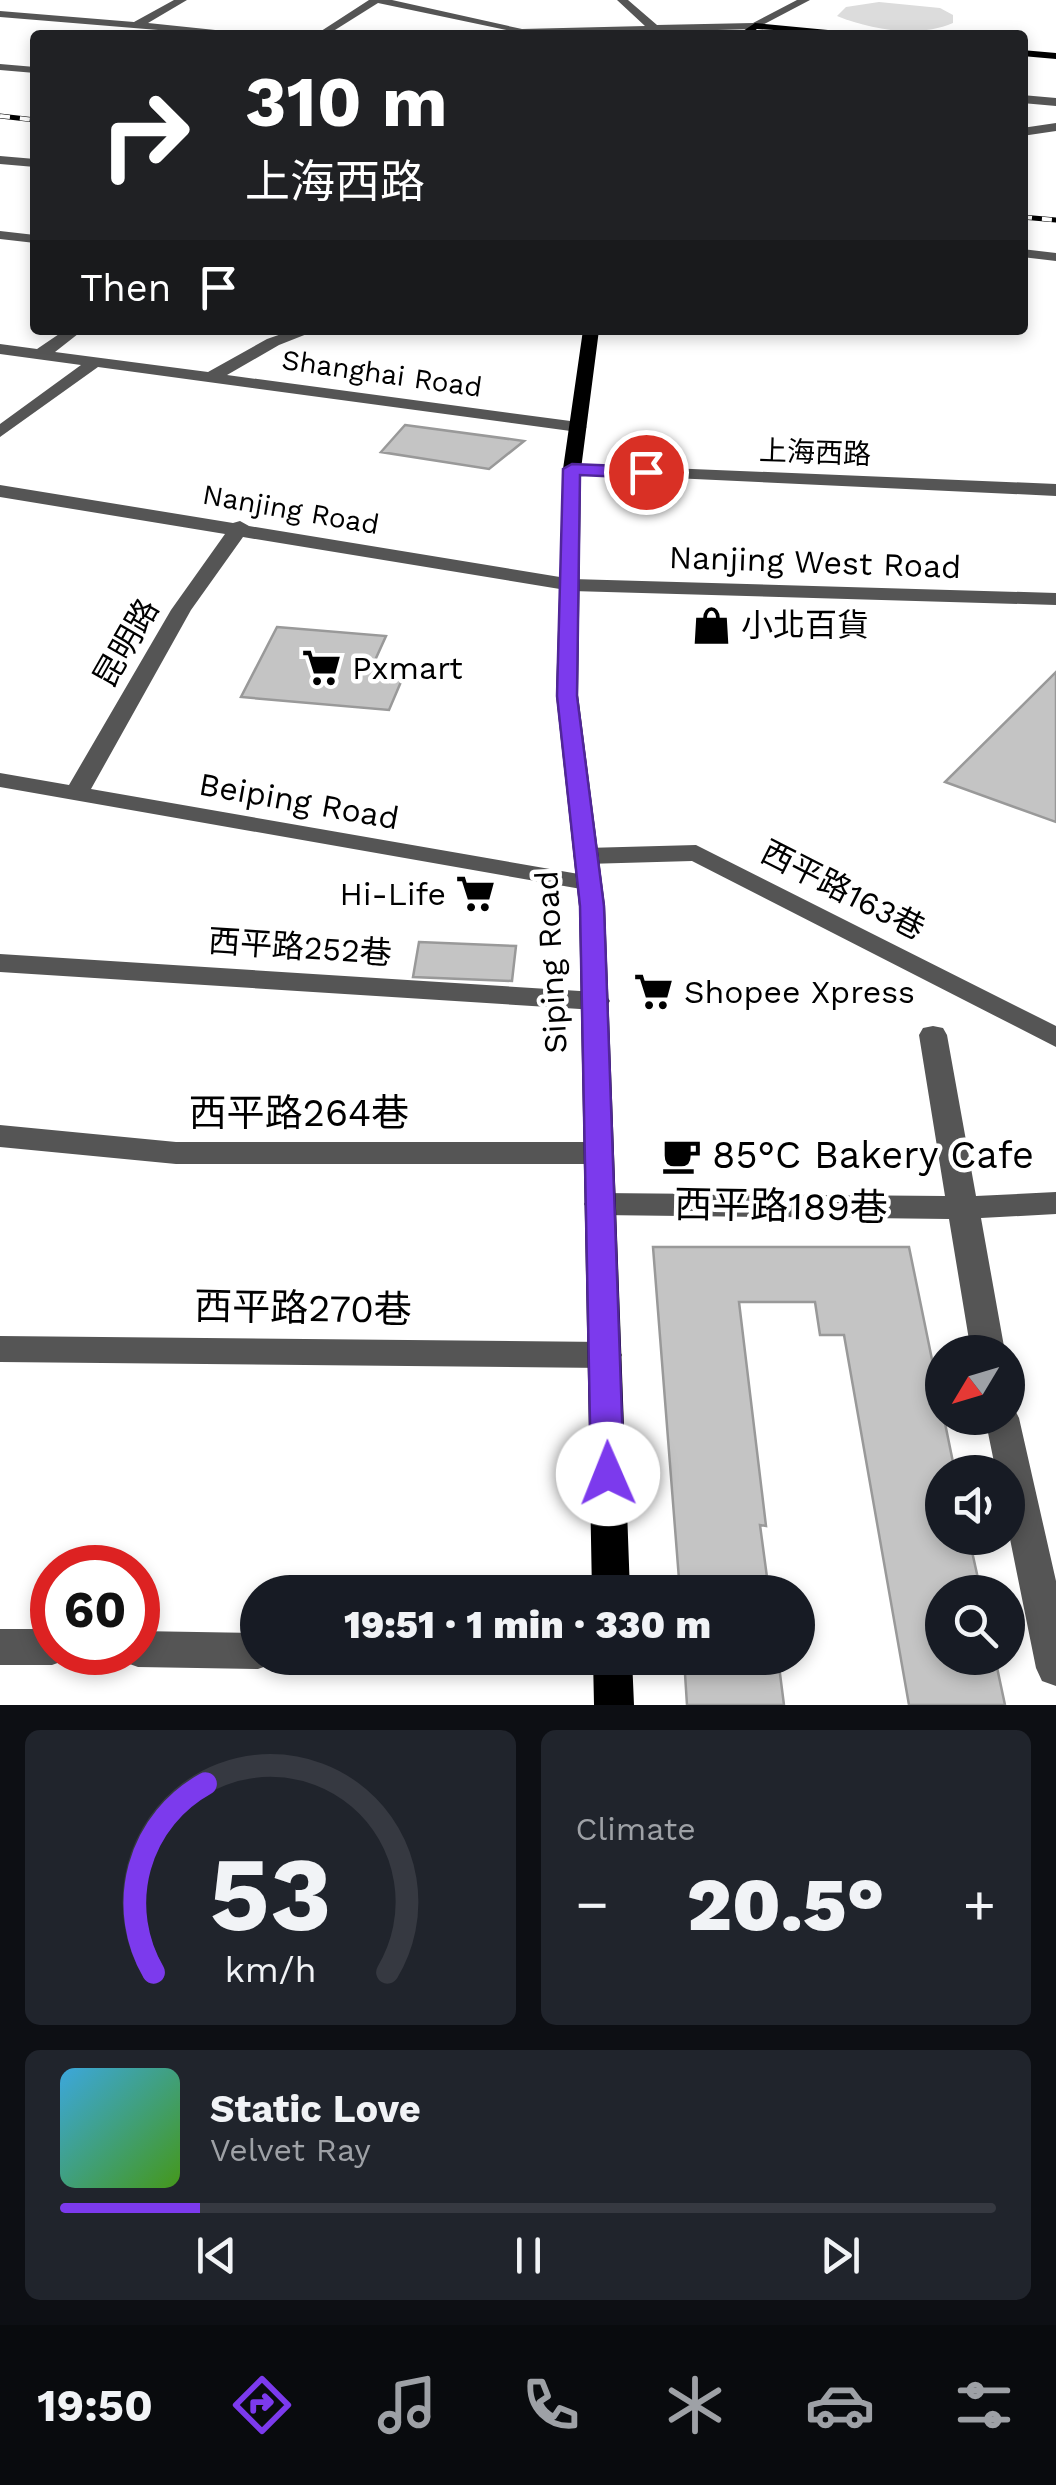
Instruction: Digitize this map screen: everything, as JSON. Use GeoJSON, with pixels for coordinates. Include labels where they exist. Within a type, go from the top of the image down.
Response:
{"type":"FeatureCollection","features":[{"type":"Feature","properties":{"kind":"main road"},"geometry":{"type":"LineString","coordinates":[[749,30],[755,26],[797,30]]}},
{"type":"Feature","properties":{"kind":"main road"},"geometry":{"type":"LineString","coordinates":[[1028,54],[1056,56]]}},
{"type":"Feature","properties":{"kind":"main road","name":"Siping Road"},"geometry":{"type":"LineString","coordinates":[[591,335],[572,469],[567,696],[587,869],[596,1001],[611,1575]]}},
{"type":"Feature","properties":{"kind":"main road"},"geometry":{"type":"LineString","coordinates":[[613,1675],[614,1705]]}},
{"type":"Feature","properties":{"kind":"street"},"geometry":{"type":"LineString","coordinates":[[127,30],[182,0]]}},
{"type":"Feature","properties":{"kind":"street"},"geometry":{"type":"LineString","coordinates":[[328,30],[377,0],[506,30]]}},
{"type":"Feature","properties":{"kind":"street"},"geometry":{"type":"LineString","coordinates":[[623,1],[650,0]]}},
{"type":"Feature","properties":{"kind":"street"},"geometry":{"type":"LineString","coordinates":[[586,30],[755,26],[805,0]]}},
{"type":"Feature","properties":{"kind":"street"},"geometry":{"type":"LineString","coordinates":[[623,1],[652,27]]}},
{"type":"Feature","properties":{"kind":"street"},"geometry":{"type":"LineString","coordinates":[[0,14],[189,30]]}},
{"type":"Feature","properties":{"kind":"street"},"geometry":{"type":"LineString","coordinates":[[0,67],[30,70]]}},
{"type":"Feature","properties":{"kind":"street"},"geometry":{"type":"LineString","coordinates":[[1028,100],[1056,102]]}},
{"type":"Feature","properties":{"kind":"street"},"geometry":{"type":"LineString","coordinates":[[1028,131],[1056,128]]}},
{"type":"Feature","properties":{"kind":"street"},"geometry":{"type":"LineString","coordinates":[[0,160],[30,163]]}},
{"type":"Feature","properties":{"kind":"street"},"geometry":{"type":"LineString","coordinates":[[0,235],[30,238]]}},
{"type":"Feature","properties":{"kind":"street"},"geometry":{"type":"LineString","coordinates":[[1028,254],[1056,257]]}},
{"type":"Feature","properties":{"kind":"street"},"geometry":{"type":"LineString","coordinates":[[41,354],[68,335]]}},
{"type":"Feature","properties":{"kind":"street"},"geometry":{"type":"LineString","coordinates":[[211,378],[273,342],[293,335]]}},
{"type":"Feature","properties":{"kind":"street","name":"Shanghai Road"},"geometry":{"type":"LineString","coordinates":[[0,349],[578,427]]}},
{"type":"Feature","properties":{"kind":"street"},"geometry":{"type":"LineString","coordinates":[[0,432],[95,362]]}},
{"type":"Feature","properties":{"kind":"street","name":"上海西路"},"geometry":{"type":"LineString","coordinates":[[572,469],[1056,490]]}},
{"type":"Feature","properties":{"kind":"street","name":"Nanjing Road"},"geometry":{"type":"LineString","coordinates":[[0,491],[240,527],[572,585]]}},
{"type":"Feature","properties":{"kind":"street","name":"昆明路"},"geometry":{"type":"LineString","coordinates":[[75,795],[181,610],[240,527]]}},
{"type":"Feature","properties":{"kind":"street","name":"Nanjing West Road"},"geometry":{"type":"LineString","coordinates":[[572,585],[1056,599]]}},
{"type":"Feature","properties":{"kind":"street","name":"Beiping Road"},"geometry":{"type":"LineString","coordinates":[[0,780],[75,795],[587,869]]}},
{"type":"Feature","properties":{"kind":"street","name":"西平路163巷"},"geometry":{"type":"LineString","coordinates":[[587,869],[696,853],[1056,1038]]}},
{"type":"Feature","properties":{"kind":"street","name":"西平路252巷"},"geometry":{"type":"LineString","coordinates":[[0,963],[596,1001]]}},
{"type":"Feature","properties":{"kind":"street"},"geometry":{"type":"LineString","coordinates":[[933,1036],[985,1335]]}},
{"type":"Feature","properties":{"kind":"street","name":"西平路264巷"},"geometry":{"type":"LineString","coordinates":[[0,1136],[176,1153],[598,1154]]}},
{"type":"Feature","properties":{"kind":"street","name":"西平路189巷"},"geometry":{"type":"LineString","coordinates":[[600,1204],[963,1208],[1056,1202]]}},
{"type":"Feature","properties":{"kind":"street","name":"西平路270巷"},"geometry":{"type":"LineString","coordinates":[[0,1349],[605,1354]]}},
{"type":"Feature","properties":{"kind":"street"},"geometry":{"type":"LineString","coordinates":[[1006,1435],[1056,1668]]}},
{"type":"Feature","properties":{"kind":"street"},"geometry":{"type":"LineString","coordinates":[[0,1646],[30,1647]]}},
{"type":"Feature","properties":{"kind":"street"},"geometry":{"type":"LineString","coordinates":[[160,1649],[240,1650]]}},
{"type":"Feature","properties":{"kind":"shaded area"},"geometry":{"type":"Polygon","coordinates":[[[879,2],[940,8],[953,15],[953,23],[925,30],[895,30],[837,16],[846,7],[879,2]]]}},
{"type":"Feature","properties":{"kind":"building"},"geometry":{"type":"Polygon","coordinates":[[[405,425],[524,441],[489,469],[381,452],[405,425]]]}},
{"type":"Feature","properties":{"kind":"building","name":"Pxmart"},"geometry":{"type":"Polygon","coordinates":[[[277,627],[386,636],[372,667],[406,670],[389,710],[241,697],[277,627]]]}},
{"type":"Feature","properties":{"kind":"building"},"geometry":{"type":"Polygon","coordinates":[[[1056,672],[1056,822],[945,782],[1056,672]]]}},
{"type":"Feature","properties":{"kind":"building"},"geometry":{"type":"Polygon","coordinates":[[[419,942],[516,946],[512,981],[413,977],[419,942]]]}},
{"type":"Feature","properties":{"kind":"building"},"geometry":{"type":"Polygon","coordinates":[[[653,1247],[909,1247],[927,1335],[925,1435],[947,1435],[952,1455],[925,1455],[925,1555],[973,1555],[977,1575],[925,1575],[925,1675],[999,1675],[1005,1705],[909,1705],[844,1335],[820,1335],[815,1302],[739,1302],[766,1526],[760,1525],[767,1575],[679,1575],[653,1247]]]}},
{"type":"Feature","properties":{"kind":"building"},"geometry":{"type":"Polygon","coordinates":[[[685,1675],[780,1675],[784,1705],[687,1705],[685,1675]]]}},
{"type":"Feature","properties":{"kind":"railway"},"geometry":{"type":"LineString","coordinates":[[0,116],[30,119]]}},
{"type":"Feature","properties":{"kind":"railway"},"geometry":{"type":"LineString","coordinates":[[1028,218],[1056,220]]}},
{"type":"Feature","properties":{"kind":"place","name":"小北百貨"},"geometry":{"type":"Point","coordinates":[711,625]}},
{"type":"Feature","properties":{"kind":"place","name":"Pxmart"},"geometry":{"type":"Point","coordinates":[322,668]}},
{"type":"Feature","properties":{"kind":"place","name":"Hi-Life"},"geometry":{"type":"Point","coordinates":[476,894]}},
{"type":"Feature","properties":{"kind":"place","name":"Shopee Xpress"},"geometry":{"type":"Point","coordinates":[654,992]}},
{"type":"Feature","properties":{"kind":"place","name":"85°C Bakery Cafe"},"geometry":{"type":"Point","coordinates":[682,1155]}},
{"type":"Feature","properties":{"kind":"route"},"geometry":{"type":"LineString","coordinates":[[608,1474],[592,906],[567,696],[572,469],[646,472]]}}]}
